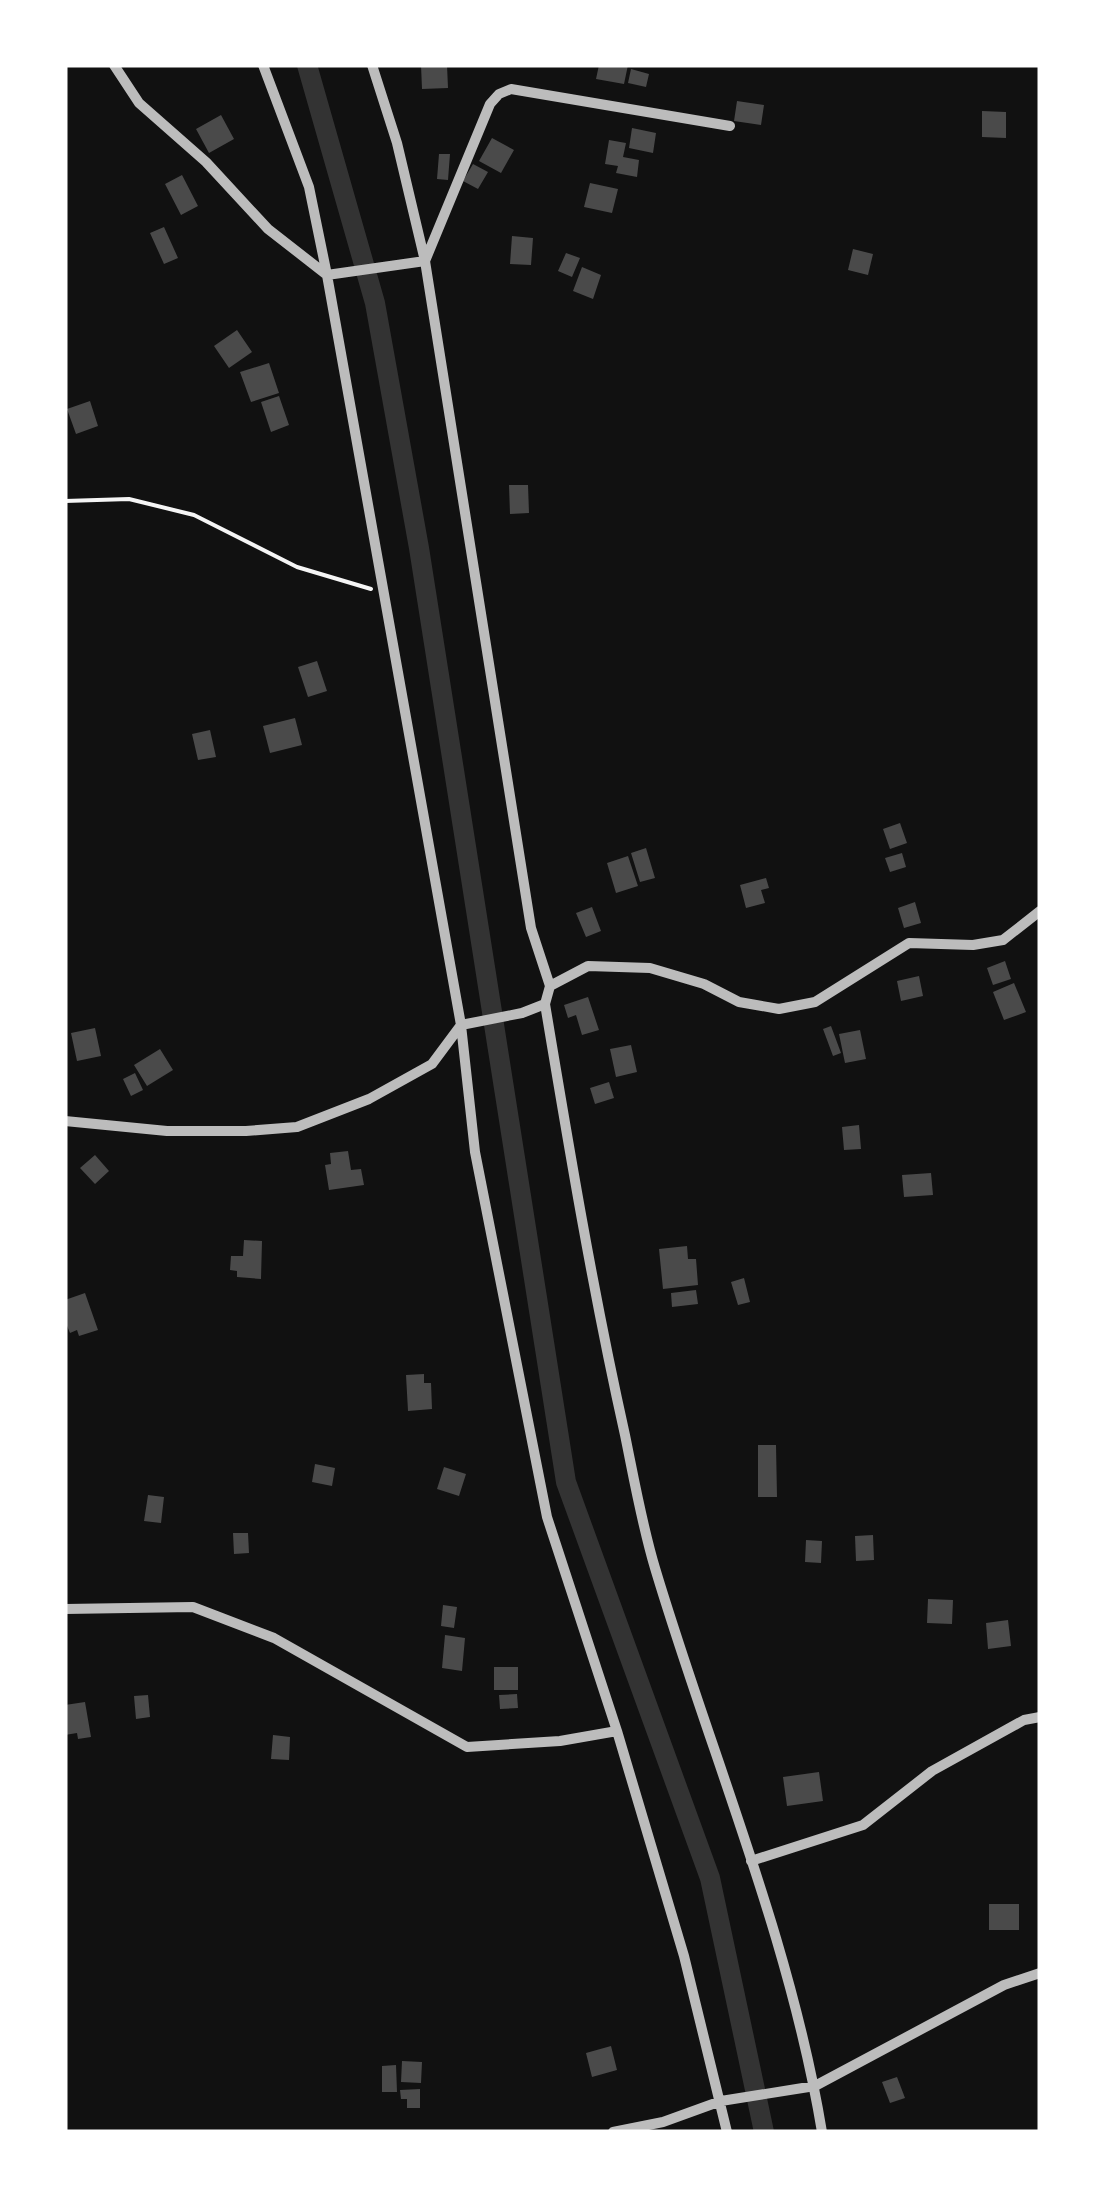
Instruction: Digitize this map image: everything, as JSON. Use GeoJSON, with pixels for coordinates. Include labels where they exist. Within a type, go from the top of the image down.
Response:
{"type":"FeatureCollection","features":[{"type":"Feature","properties":{"kind":"street"},"geometry":{"type":"LineString","coordinates":[[114,65],[139,103],[206,162],[268,229],[327,276],[425,262]]}},
{"type":"Feature","properties":{"kind":"street"},"geometry":{"type":"LineString","coordinates":[[263,65],[309,187],[327,276],[461,1024],[475,1152],[547,1518],[617,1731],[684,1956],[727,2132]]}},
{"type":"Feature","properties":{"kind":"street"},"geometry":{"type":"LineString","coordinates":[[372,65],[393,128],[425,262],[531,928],[550,986],[544,1004],[598,1315],[654,1564],[751,1861],[815,2086],[822,2132]]}},
{"type":"Feature","properties":{"kind":"street"},"geometry":{"type":"LineString","coordinates":[[425,262],[490,104],[498,94],[511,89],[730,126]]}},
{"type":"Feature","properties":{"kind":"street"},"geometry":{"type":"LineString","coordinates":[[550,986],[588,966],[650,968],[704,984],[740,1002],[779,1008],[815,1002],[909,943],[973,945],[1003,940],[1040,911]]}},
{"type":"Feature","properties":{"kind":"street"},"geometry":{"type":"LineString","coordinates":[[65,1122],[167,1131],[298,1127],[369,1099],[432,1064],[461,1024],[522,1013],[544,1004]]}},
{"type":"Feature","properties":{"kind":"street"},"geometry":{"type":"LineString","coordinates":[[65,1609],[192,1608],[274,1638],[467,1747],[560,1741],[617,1731]]}},
{"type":"Feature","properties":{"kind":"street"},"geometry":{"type":"LineString","coordinates":[[751,1861],[863,1826],[932,1771],[1024,1720],[1040,1716]]}},
{"type":"Feature","properties":{"kind":"street"},"geometry":{"type":"LineString","coordinates":[[613,2132],[663,2122],[721,2101],[815,2086],[1004,1985],[1040,1973]]}},
{"type":"Feature","properties":{"kind":"path"},"geometry":{"type":"LineString","coordinates":[[65,501],[129,499],[194,514],[297,567],[385,594]]}},
{"type":"Feature","properties":{"kind":"building"},"geometry":{"type":"Polygon","coordinates":[[[421,65],[447,65],[448,88],[422,89],[421,65]]]}},
{"type":"Feature","properties":{"kind":"building"},"geometry":{"type":"Polygon","coordinates":[[[599,65],[628,65],[624,84],[596,79],[599,65]]]}},
{"type":"Feature","properties":{"kind":"building"},"geometry":{"type":"Polygon","coordinates":[[[631,69],[649,74],[646,87],[628,83],[631,69]]]}},
{"type":"Feature","properties":{"kind":"building"},"geometry":{"type":"Polygon","coordinates":[[[737,101],[764,105],[761,125],[734,121],[737,101]]]}},
{"type":"Feature","properties":{"kind":"building"},"geometry":{"type":"Polygon","coordinates":[[[982,111],[1006,112],[1006,138],[982,137],[982,111]]]}},
{"type":"Feature","properties":{"kind":"building"},"geometry":{"type":"Polygon","coordinates":[[[221,115],[234,139],[209,153],[196,129],[221,115]]]}},
{"type":"Feature","properties":{"kind":"building"},"geometry":{"type":"Polygon","coordinates":[[[632,128],[656,133],[653,153],[629,148],[632,128]]]}},
{"type":"Feature","properties":{"kind":"building"},"geometry":{"type":"Polygon","coordinates":[[[492,138],[514,150],[501,173],[479,161],[492,138]]]}},
{"type":"Feature","properties":{"kind":"building"},"geometry":{"type":"Polygon","coordinates":[[[609,140],[626,143],[623,157],[639,160],[637,177],[616,173],[618,166],[605,164],[609,140]]]}},
{"type":"Feature","properties":{"kind":"building"},"geometry":{"type":"Polygon","coordinates":[[[439,154],[450,154],[448,180],[437,179],[439,154]]]}},
{"type":"Feature","properties":{"kind":"building"},"geometry":{"type":"Polygon","coordinates":[[[473,164],[488,172],[478,189],[463,181],[473,164]]]}},
{"type":"Feature","properties":{"kind":"building"},"geometry":{"type":"Polygon","coordinates":[[[182,175],[198,206],[181,215],[165,184],[182,175]]]}},
{"type":"Feature","properties":{"kind":"building"},"geometry":{"type":"Polygon","coordinates":[[[590,183],[618,189],[612,213],[584,207],[590,183]]]}},
{"type":"Feature","properties":{"kind":"building"},"geometry":{"type":"Polygon","coordinates":[[[164,227],[178,258],[164,264],[150,233],[164,227]]]}},
{"type":"Feature","properties":{"kind":"building"},"geometry":{"type":"Polygon","coordinates":[[[512,236],[533,238],[531,265],[510,264],[512,236]]]}},
{"type":"Feature","properties":{"kind":"building"},"geometry":{"type":"Polygon","coordinates":[[[853,249],[873,254],[868,275],[848,270],[853,249]]]}},
{"type":"Feature","properties":{"kind":"building"},"geometry":{"type":"Polygon","coordinates":[[[566,253],[580,258],[572,277],[558,271],[566,253]]]}},
{"type":"Feature","properties":{"kind":"building"},"geometry":{"type":"Polygon","coordinates":[[[582,267],[601,275],[593,299],[573,291],[582,267]]]}},
{"type":"Feature","properties":{"kind":"building"},"geometry":{"type":"Polygon","coordinates":[[[237,330],[252,352],[229,368],[214,346],[237,330]]]}},
{"type":"Feature","properties":{"kind":"building"},"geometry":{"type":"Polygon","coordinates":[[[269,363],[279,393],[251,402],[240,372],[269,363]]]}},
{"type":"Feature","properties":{"kind":"building"},"geometry":{"type":"Polygon","coordinates":[[[279,396],[289,425],[271,432],[261,402],[279,396]]]}},
{"type":"Feature","properties":{"kind":"building"},"geometry":{"type":"Polygon","coordinates":[[[90,401],[98,426],[76,434],[67,409],[90,401]]]}},
{"type":"Feature","properties":{"kind":"building"},"geometry":{"type":"Polygon","coordinates":[[[509,485],[528,485],[529,513],[510,514],[509,485]]]}},
{"type":"Feature","properties":{"kind":"building"},"geometry":{"type":"Polygon","coordinates":[[[317,661],[327,691],[308,697],[298,667],[317,661]]]}},
{"type":"Feature","properties":{"kind":"building"},"geometry":{"type":"Polygon","coordinates":[[[295,718],[302,745],[270,753],[263,726],[295,718]]]}},
{"type":"Feature","properties":{"kind":"building"},"geometry":{"type":"Polygon","coordinates":[[[210,730],[216,757],[198,760],[192,734],[210,730]]]}},
{"type":"Feature","properties":{"kind":"building"},"geometry":{"type":"Polygon","coordinates":[[[900,823],[907,843],[890,849],[883,829],[900,823]]]}},
{"type":"Feature","properties":{"kind":"building"},"geometry":{"type":"Polygon","coordinates":[[[646,848],[655,878],[640,882],[631,853],[646,848]]]}},
{"type":"Feature","properties":{"kind":"building"},"geometry":{"type":"Polygon","coordinates":[[[902,853],[906,867],[890,872],[885,858],[902,853]]]}},
{"type":"Feature","properties":{"kind":"building"},"geometry":{"type":"Polygon","coordinates":[[[628,856],[638,886],[616,893],[607,863],[628,856]]]}},
{"type":"Feature","properties":{"kind":"building"},"geometry":{"type":"Polygon","coordinates":[[[766,878],[769,888],[761,890],[765,903],[746,908],[740,885],[766,878]]]}},
{"type":"Feature","properties":{"kind":"building"},"geometry":{"type":"Polygon","coordinates":[[[915,902],[921,923],[904,928],[898,908],[915,902]]]}},
{"type":"Feature","properties":{"kind":"building"},"geometry":{"type":"Polygon","coordinates":[[[592,907],[601,931],[586,937],[576,913],[592,907]]]}},
{"type":"Feature","properties":{"kind":"building"},"geometry":{"type":"Polygon","coordinates":[[[1005,961],[1011,979],[993,985],[987,968],[1005,961]]]}},
{"type":"Feature","properties":{"kind":"building"},"geometry":{"type":"Polygon","coordinates":[[[919,976],[923,996],[901,1001],[897,981],[919,976]]]}},
{"type":"Feature","properties":{"kind":"building"},"geometry":{"type":"Polygon","coordinates":[[[1014,983],[1026,1012],[1004,1020],[993,992],[1014,983]]]}},
{"type":"Feature","properties":{"kind":"building"},"geometry":{"type":"Polygon","coordinates":[[[588,997],[599,1030],[582,1035],[576,1015],[568,1018],[564,1005],[588,997]]]}},
{"type":"Feature","properties":{"kind":"building"},"geometry":{"type":"Polygon","coordinates":[[[831,1026],[841,1053],[833,1056],[823,1029],[831,1026]]]}},
{"type":"Feature","properties":{"kind":"building"},"geometry":{"type":"Polygon","coordinates":[[[95,1028],[101,1056],[77,1061],[71,1033],[95,1028]]]}},
{"type":"Feature","properties":{"kind":"building"},"geometry":{"type":"Polygon","coordinates":[[[860,1030],[866,1059],[845,1063],[839,1034],[860,1030]]]}},
{"type":"Feature","properties":{"kind":"building"},"geometry":{"type":"Polygon","coordinates":[[[631,1045],[637,1072],[616,1077],[610,1049],[631,1045]]]}},
{"type":"Feature","properties":{"kind":"building"},"geometry":{"type":"Polygon","coordinates":[[[160,1049],[173,1070],[147,1086],[134,1065],[160,1049]]]}},
{"type":"Feature","properties":{"kind":"building"},"geometry":{"type":"Polygon","coordinates":[[[135,1073],[143,1090],[131,1096],[123,1079],[135,1073]]]}},
{"type":"Feature","properties":{"kind":"building"},"geometry":{"type":"Polygon","coordinates":[[[609,1082],[614,1098],[595,1104],[590,1088],[609,1082]]]}},
{"type":"Feature","properties":{"kind":"building"},"geometry":{"type":"Polygon","coordinates":[[[859,1125],[861,1149],[844,1150],[842,1127],[859,1125]]]}},
{"type":"Feature","properties":{"kind":"building"},"geometry":{"type":"Polygon","coordinates":[[[348,1151],[351,1170],[361,1169],[364,1185],[329,1190],[325,1165],[331,1164],[330,1153],[348,1151]]]}},
{"type":"Feature","properties":{"kind":"building"},"geometry":{"type":"Polygon","coordinates":[[[95,1155],[109,1171],[95,1184],[80,1168],[95,1155]]]}},
{"type":"Feature","properties":{"kind":"building"},"geometry":{"type":"Polygon","coordinates":[[[931,1173],[933,1195],[904,1197],[902,1175],[931,1173]]]}},
{"type":"Feature","properties":{"kind":"building"},"geometry":{"type":"Polygon","coordinates":[[[244,1240],[262,1241],[261,1279],[237,1277],[237,1271],[230,1270],[231,1256],[243,1256],[244,1240]]]}},
{"type":"Feature","properties":{"kind":"building"},"geometry":{"type":"Polygon","coordinates":[[[687,1246],[688,1259],[696,1259],[698,1285],[663,1289],[659,1249],[687,1246]]]}},
{"type":"Feature","properties":{"kind":"building"},"geometry":{"type":"Polygon","coordinates":[[[744,1278],[750,1302],[738,1305],[731,1282],[744,1278]]]}},
{"type":"Feature","properties":{"kind":"building"},"geometry":{"type":"Polygon","coordinates":[[[696,1290],[698,1304],[672,1307],[671,1293],[696,1290]]]}},
{"type":"Feature","properties":{"kind":"building"},"geometry":{"type":"Polygon","coordinates":[[[85,1293],[98,1330],[79,1336],[77,1330],[70,1333],[65,1321],[65,1300],[85,1293]]]}},
{"type":"Feature","properties":{"kind":"building"},"geometry":{"type":"Polygon","coordinates":[[[424,1374],[424,1383],[431,1383],[432,1409],[408,1411],[406,1375],[424,1374]]]}},
{"type":"Feature","properties":{"kind":"building"},"geometry":{"type":"Polygon","coordinates":[[[758,1445],[776,1445],[777,1497],[758,1497],[758,1445]]]}},
{"type":"Feature","properties":{"kind":"building"},"geometry":{"type":"Polygon","coordinates":[[[315,1464],[335,1468],[332,1486],[312,1482],[315,1464]]]}},
{"type":"Feature","properties":{"kind":"building"},"geometry":{"type":"Polygon","coordinates":[[[444,1467],[466,1474],[459,1496],[437,1489],[444,1467]]]}},
{"type":"Feature","properties":{"kind":"building"},"geometry":{"type":"Polygon","coordinates":[[[148,1495],[164,1497],[161,1523],[144,1521],[148,1495]]]}},
{"type":"Feature","properties":{"kind":"building"},"geometry":{"type":"Polygon","coordinates":[[[233,1533],[248,1533],[249,1553],[234,1554],[233,1533]]]}},
{"type":"Feature","properties":{"kind":"building"},"geometry":{"type":"Polygon","coordinates":[[[873,1535],[874,1560],[856,1561],[855,1536],[873,1535]]]}},
{"type":"Feature","properties":{"kind":"building"},"geometry":{"type":"Polygon","coordinates":[[[806,1540],[822,1541],[821,1563],[805,1562],[806,1540]]]}},
{"type":"Feature","properties":{"kind":"building"},"geometry":{"type":"Polygon","coordinates":[[[928,1599],[953,1600],[952,1624],[927,1623],[928,1599]]]}},
{"type":"Feature","properties":{"kind":"building"},"geometry":{"type":"Polygon","coordinates":[[[443,1605],[457,1607],[454,1628],[441,1626],[443,1605]]]}},
{"type":"Feature","properties":{"kind":"building"},"geometry":{"type":"Polygon","coordinates":[[[1008,1620],[1011,1646],[988,1649],[986,1623],[1008,1620]]]}},
{"type":"Feature","properties":{"kind":"building"},"geometry":{"type":"Polygon","coordinates":[[[445,1635],[465,1638],[462,1671],[442,1668],[445,1635]]]}},
{"type":"Feature","properties":{"kind":"building"},"geometry":{"type":"Polygon","coordinates":[[[494,1667],[518,1667],[518,1690],[494,1690],[494,1667]]]}},
{"type":"Feature","properties":{"kind":"building"},"geometry":{"type":"Polygon","coordinates":[[[517,1694],[518,1708],[500,1709],[499,1695],[517,1694]]]}},
{"type":"Feature","properties":{"kind":"building"},"geometry":{"type":"Polygon","coordinates":[[[148,1695],[150,1717],[136,1719],[134,1696],[148,1695]]]}},
{"type":"Feature","properties":{"kind":"building"},"geometry":{"type":"Polygon","coordinates":[[[85,1702],[91,1737],[65,1735],[65,1705],[85,1702]]]}},
{"type":"Feature","properties":{"kind":"building"},"geometry":{"type":"Polygon","coordinates":[[[273,1735],[290,1737],[289,1760],[271,1759],[273,1735]]]}},
{"type":"Feature","properties":{"kind":"building"},"geometry":{"type":"Polygon","coordinates":[[[819,1772],[823,1801],[787,1806],[783,1777],[819,1772]]]}},
{"type":"Feature","properties":{"kind":"building"},"geometry":{"type":"Polygon","coordinates":[[[989,1904],[1019,1904],[1019,1930],[989,1930],[989,1904]]]}},
{"type":"Feature","properties":{"kind":"building"},"geometry":{"type":"Polygon","coordinates":[[[611,2046],[617,2070],[592,2077],[586,2053],[611,2046]]]}},
{"type":"Feature","properties":{"kind":"building"},"geometry":{"type":"Polygon","coordinates":[[[402,2061],[422,2062],[421,2083],[401,2082],[402,2061]]]}},
{"type":"Feature","properties":{"kind":"building"},"geometry":{"type":"Polygon","coordinates":[[[396,2065],[397,2092],[382,2092],[382,2066],[396,2065]]]}},
{"type":"Feature","properties":{"kind":"building"},"geometry":{"type":"Polygon","coordinates":[[[897,2077],[905,2098],[890,2103],[882,2082],[897,2077]]]}},
{"type":"Feature","properties":{"kind":"building"},"geometry":{"type":"Polygon","coordinates":[[[420,2089],[420,2108],[407,2108],[407,2099],[401,2099],[400,2090],[420,2089]]]}},
{"type":"Feature","properties":{"kind":"waterway"},"geometry":{"type":"LineString","coordinates":[[307,65],[375,303],[419,548],[566,1482],[710,1878],[764,2132]]}}]}
